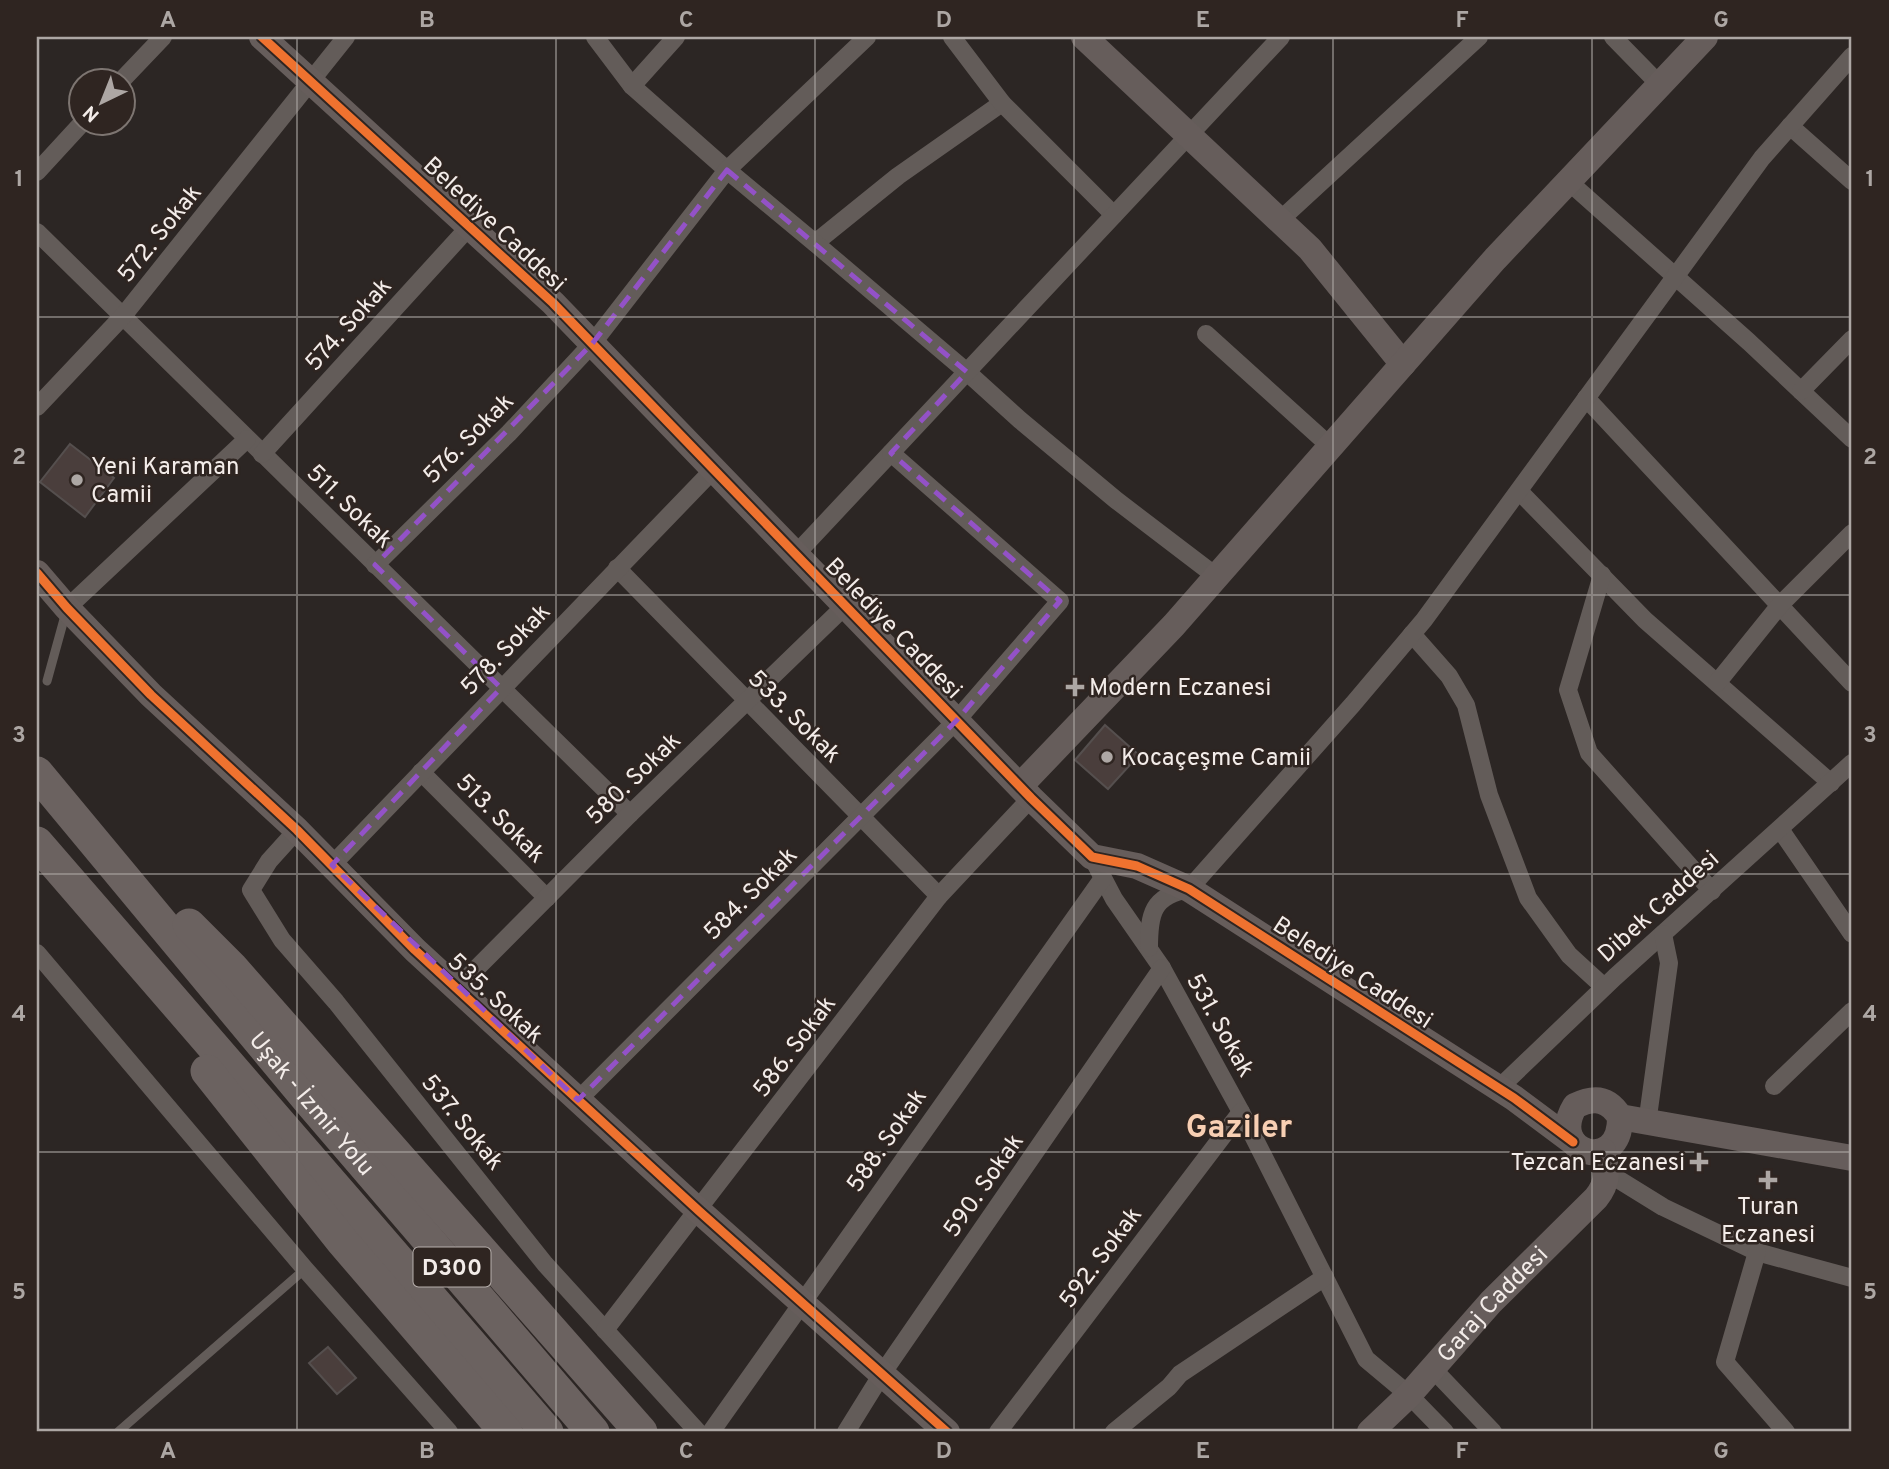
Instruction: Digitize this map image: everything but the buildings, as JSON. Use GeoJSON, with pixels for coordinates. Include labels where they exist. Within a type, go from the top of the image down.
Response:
{"type":"FeatureCollection","features":[{"type":"Feature","properties":{"kind":"highway","name":"Uşak - İzmir Yolu"},"geometry":{"type":"LineString","coordinates":[[37,773],[311,1102],[593,1432]]}},
{"type":"Feature","properties":{"kind":"highway"},"geometry":{"type":"LineString","coordinates":[[64,804],[232,968],[641,1432]]}},
{"type":"Feature","properties":{"kind":"highway","name":"Uşak - İzmir Yolu"},"geometry":{"type":"LineString","coordinates":[[37,844],[547,1432]]}},
{"type":"Feature","properties":{"kind":"highway"},"geometry":{"type":"LineString","coordinates":[[123,944],[190,1050],[342,1241],[506,1432]]}},
{"type":"Feature","properties":{"kind":"street"},"geometry":{"type":"LineString","coordinates":[[135,66],[163,37]]}},
{"type":"Feature","properties":{"kind":"street","name":"Belediye Caddesi"},"geometry":{"type":"LineString","coordinates":[[262,37],[553,303],[1098,867],[1137,866],[1189,889],[1506,1093],[1573,1142]]}},
{"type":"Feature","properties":{"kind":"street","name":"572. Sokak"},"geometry":{"type":"LineString","coordinates":[[37,407],[123,316],[346,37]]}},
{"type":"Feature","properties":{"kind":"street"},"geometry":{"type":"LineString","coordinates":[[596,37],[632,86],[727,170],[967,372],[1020,420],[1217,577]]}},
{"type":"Feature","properties":{"kind":"street"},"geometry":{"type":"LineString","coordinates":[[632,86],[676,37]]}},
{"type":"Feature","properties":{"kind":"street","name":"576. Sokak"},"geometry":{"type":"LineString","coordinates":[[375,565],[509,433],[592,344],[727,170],[867,37]]}},
{"type":"Feature","properties":{"kind":"street"},"geometry":{"type":"LineString","coordinates":[[951,37],[1002,103],[1114,215]]}},
{"type":"Feature","properties":{"kind":"street"},"geometry":{"type":"LineString","coordinates":[[1084,37],[1310,249],[1403,364]]}},
{"type":"Feature","properties":{"kind":"street"},"geometry":{"type":"LineString","coordinates":[[796,554],[1281,37]]}},
{"type":"Feature","properties":{"kind":"street"},"geometry":{"type":"LineString","coordinates":[[1279,221],[1479,37]]}},
{"type":"Feature","properties":{"kind":"street"},"geometry":{"type":"LineString","coordinates":[[1613,37],[1659,83]]}},
{"type":"Feature","properties":{"kind":"street"},"geometry":{"type":"LineString","coordinates":[[1025,792],[1495,259],[1704,37]]}},
{"type":"Feature","properties":{"kind":"street"},"geometry":{"type":"LineString","coordinates":[[1150,948],[1149,920],[1157,907],[1170,893],[1189,889],[1412,634],[1762,158],[1852,56]]}},
{"type":"Feature","properties":{"kind":"street"},"geometry":{"type":"LineString","coordinates":[[815,243],[898,176],[1002,103]]}},
{"type":"Feature","properties":{"kind":"street"},"geometry":{"type":"LineString","coordinates":[[1790,127],[1852,181]]}},
{"type":"Feature","properties":{"kind":"street"},"geometry":{"type":"LineString","coordinates":[[37,172],[70,136]]}},
{"type":"Feature","properties":{"kind":"street"},"geometry":{"type":"LineString","coordinates":[[1568,181],[1676,276],[1852,439]]}},
{"type":"Feature","properties":{"kind":"street","name":"574. Sokak"},"geometry":{"type":"LineString","coordinates":[[262,454],[469,226]]}},
{"type":"Feature","properties":{"kind":"street","name":"511. Sokak"},"geometry":{"type":"LineString","coordinates":[[37,232],[630,814]]}},
{"type":"Feature","properties":{"kind":"street"},"geometry":{"type":"LineString","coordinates":[[1206,334],[1331,447]]}},
{"type":"Feature","properties":{"kind":"street"},"geometry":{"type":"LineString","coordinates":[[1801,391],[1852,339]]}},
{"type":"Feature","properties":{"kind":"street"},"geometry":{"type":"LineString","coordinates":[[1586,398],[1852,684]]}},
{"type":"Feature","properties":{"kind":"street"},"geometry":{"type":"LineString","coordinates":[[68,608],[247,439]]}},
{"type":"Feature","properties":{"kind":"street","name":"584. Sokak"},"geometry":{"type":"LineString","coordinates":[[578,1100],[956,721],[1060,601],[891,453]]}},
{"type":"Feature","properties":{"kind":"street","name":"578. Sokak"},"geometry":{"type":"LineString","coordinates":[[332,865],[714,469]]}},
{"type":"Feature","properties":{"kind":"street"},"geometry":{"type":"LineString","coordinates":[[1519,491],[1645,620],[1831,783]]}},
{"type":"Feature","properties":{"kind":"street"},"geometry":{"type":"LineString","coordinates":[[1717,683],[1780,605],[1852,533]]}},
{"type":"Feature","properties":{"kind":"street","name":"533. Sokak"},"geometry":{"type":"LineString","coordinates":[[617,568],[939,896]]}},
{"type":"Feature","properties":{"kind":"street","name":"535. Sokak"},"geometry":{"type":"LineString","coordinates":[[37,573],[151,695],[297,830],[415,950],[699,1211],[947,1432]]}},
{"type":"Feature","properties":{"kind":"street"},"geometry":{"type":"LineString","coordinates":[[1602,575],[1568,690],[1589,753],[1712,891]]}},
{"type":"Feature","properties":{"kind":"street","name":"580. Sokak"},"geometry":{"type":"LineString","coordinates":[[457,988],[630,814],[845,606]]}},
{"type":"Feature","properties":{"kind":"street"},"geometry":{"type":"LineString","coordinates":[[1412,634],[1449,676],[1465,705],[1489,795],[1528,898],[1569,955],[1604,987]]}},
{"type":"Feature","properties":{"kind":"street","name":"Dibek Caddesi"},"geometry":{"type":"LineString","coordinates":[[1506,1093],[1604,987],[1852,763]]}},
{"type":"Feature","properties":{"kind":"street","name":"513. Sokak"},"geometry":{"type":"LineString","coordinates":[[421,772],[547,898]]}},
{"type":"Feature","properties":{"kind":"street","name":"586. Sokak"},"geometry":{"type":"LineString","coordinates":[[605,1331],[939,896],[1025,792]]}},
{"type":"Feature","properties":{"kind":"street"},"geometry":{"type":"LineString","coordinates":[[1780,829],[1852,934]]}},
{"type":"Feature","properties":{"kind":"street","name":"537. Sokak"},"geometry":{"type":"LineString","coordinates":[[297,830],[269,861],[251,890],[282,940],[336,1002],[545,1264],[698,1432]]}},
{"type":"Feature","properties":{"kind":"street","name":"531. Sokak"},"geometry":{"type":"LineString","coordinates":[[1098,867],[1114,899],[1162,968],[1241,1112],[1366,1359],[1409,1395],[1445,1432]]}},
{"type":"Feature","properties":{"kind":"street","name":"588. Sokak"},"geometry":{"type":"LineString","coordinates":[[711,1432],[1098,867]]}},
{"type":"Feature","properties":{"kind":"street"},"geometry":{"type":"LineString","coordinates":[[1647,1124],[1669,963],[1663,934]]}},
{"type":"Feature","properties":{"kind":"street"},"geometry":{"type":"LineString","coordinates":[[37,953],[305,1269],[449,1432]]}},
{"type":"Feature","properties":{"kind":"street","name":"590. Sokak"},"geometry":{"type":"LineString","coordinates":[[846,1432],[882,1374],[1162,968]]}},
{"type":"Feature","properties":{"kind":"street"},"geometry":{"type":"LineString","coordinates":[[1774,1086],[1852,1011]]}},
{"type":"Feature","properties":{"kind":"street"},"geometry":{"type":"LineString","coordinates":[[1506,1093],[1575,1107],[1590,1100],[1611,1105],[1620,1118],[1620,1133],[1605,1162]]}},
{"type":"Feature","properties":{"kind":"street"},"geometry":{"type":"LineString","coordinates":[[1575,1107],[1567,1127],[1573,1142],[1605,1162],[1663,1207],[1757,1252],[1852,1278]]}},
{"type":"Feature","properties":{"kind":"street","name":"592. Sokak"},"geometry":{"type":"LineString","coordinates":[[998,1432],[1241,1112]]}},
{"type":"Feature","properties":{"kind":"street"},"geometry":{"type":"LineString","coordinates":[[1620,1118],[1852,1158]]}},
{"type":"Feature","properties":{"kind":"street","name":"Garaj Caddesi"},"geometry":{"type":"LineString","coordinates":[[1370,1432],[1409,1395],[1490,1302],[1596,1198],[1605,1187],[1605,1162]]}},
{"type":"Feature","properties":{"kind":"street"},"geometry":{"type":"LineString","coordinates":[[1757,1252],[1724,1362],[1786,1432]]}},
{"type":"Feature","properties":{"kind":"street"},"geometry":{"type":"LineString","coordinates":[[1114,1432],[1169,1387],[1180,1374],[1325,1277]]}},
{"type":"Feature","properties":{"kind":"street"},"geometry":{"type":"LineString","coordinates":[[1432,1368],[1493,1432]]}},
{"type":"Feature","properties":{"kind":"lane"},"geometry":{"type":"LineString","coordinates":[[47,681],[68,608]]}},
{"type":"Feature","properties":{"kind":"lane"},"geometry":{"type":"LineString","coordinates":[[118,1432],[305,1269]]}},
{"type":"Feature","properties":{"kind":"highlighted area"},"geometry":{"type":"Polygon","coordinates":[[[727,170],[967,372],[891,453],[1060,601],[956,721],[578,1100],[332,865],[501,688],[375,565],[592,344],[727,170]]]}},
{"type":"Feature","properties":{"kind":"cycle path"},"geometry":{"type":"LineString","coordinates":[[262,37],[553,303],[1031,798],[1092,857],[1137,866],[1189,889],[1514,1098],[1573,1142]]}},
{"type":"Feature","properties":{"kind":"cycle path"},"geometry":{"type":"LineString","coordinates":[[37,573],[151,695],[297,830],[415,950],[699,1211],[947,1432]]}},
{"type":"Feature","properties":{"kind":"place","name":"Yeni Karaman Camii"},"geometry":{"type":"Point","coordinates":[77,480]}},
{"type":"Feature","properties":{"kind":"place","name":"Modern Eczanesi"},"geometry":{"type":"Point","coordinates":[1075,687]}},
{"type":"Feature","properties":{"kind":"place","name":"Kocaçeşme Camii"},"geometry":{"type":"Point","coordinates":[1107,757]}},
{"type":"Feature","properties":{"kind":"place","name":"Tezcan Eczanesi"},"geometry":{"type":"Point","coordinates":[1699,1162]}},
{"type":"Feature","properties":{"kind":"place","name":"Turan Eczanesi"},"geometry":{"type":"Point","coordinates":[1768,1180]}},
{"type":"Feature","properties":{"kind":"district","name":"Gaziler"},"geometry":{"type":"Point","coordinates":[1239,1126]}}]}
